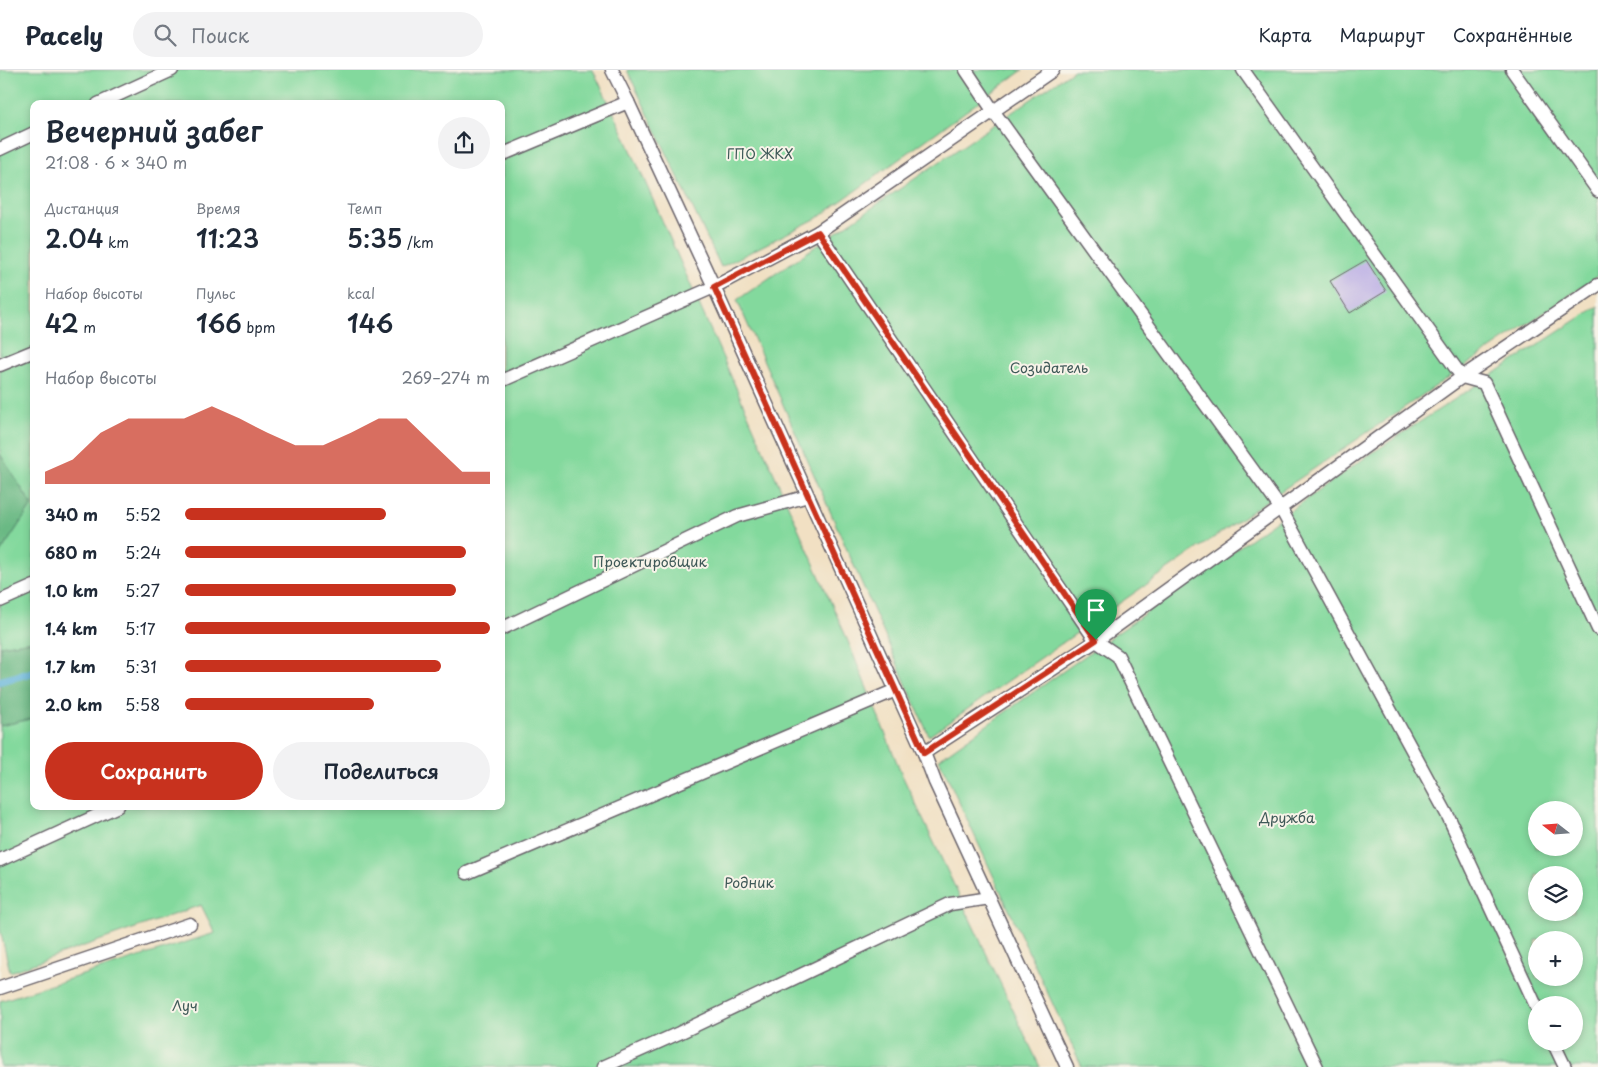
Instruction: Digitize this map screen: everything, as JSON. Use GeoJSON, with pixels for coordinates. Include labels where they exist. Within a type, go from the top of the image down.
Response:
{"type":"FeatureCollection","features":[{"type":"Feature","properties":{"kind":"lane"},"geometry":{"type":"LineString","coordinates":[[107,100],[172,70]]}},
{"type":"Feature","properties":{"kind":"lane"},"geometry":{"type":"LineString","coordinates":[[612,70],[714,287],[896,690],[935,782],[1067,1067]]}},
{"type":"Feature","properties":{"kind":"lane"},"geometry":{"type":"LineString","coordinates":[[966,70],[994,112],[1281,509],[1449,818],[1531,996]]}},
{"type":"Feature","properties":{"kind":"lane"},"geometry":{"type":"LineString","coordinates":[[505,379],[714,287],[818,232],[1053,70]]}},
{"type":"Feature","properties":{"kind":"lane"},"geometry":{"type":"LineString","coordinates":[[1243,70],[1462,377],[1484,382],[1598,629]]}},
{"type":"Feature","properties":{"kind":"lane"},"geometry":{"type":"LineString","coordinates":[[1512,70],[1598,191]]}},
{"type":"Feature","properties":{"kind":"lane"},"geometry":{"type":"LineString","coordinates":[[505,153],[628,102]]}},
{"type":"Feature","properties":{"kind":"lane"},"geometry":{"type":"LineString","coordinates":[[0,149],[30,135]]}},
{"type":"Feature","properties":{"kind":"lane"},"geometry":{"type":"LineString","coordinates":[[818,232],[1096,640],[1118,656],[1317,1067]]}},
{"type":"Feature","properties":{"kind":"lane"},"geometry":{"type":"LineString","coordinates":[[924,753],[1096,640],[1281,509],[1462,377],[1598,286]]}},
{"type":"Feature","properties":{"kind":"lane"},"geometry":{"type":"LineString","coordinates":[[0,366],[30,353]]}},
{"type":"Feature","properties":{"kind":"lane"},"geometry":{"type":"LineString","coordinates":[[505,627],[738,516],[808,496]]}},
{"type":"Feature","properties":{"kind":"lane"},"geometry":{"type":"LineString","coordinates":[[0,601],[30,588]]}},
{"type":"Feature","properties":{"kind":"lane"},"geometry":{"type":"LineString","coordinates":[[467,873],[896,690]]}},
{"type":"Feature","properties":{"kind":"lane"},"geometry":{"type":"LineString","coordinates":[[0,860],[109,810]]}},
{"type":"Feature","properties":{"kind":"lane"},"geometry":{"type":"LineString","coordinates":[[602,1067],[679,1033],[950,904],[989,898]]}},
{"type":"Feature","properties":{"kind":"lane"},"geometry":{"type":"LineString","coordinates":[[0,988],[190,924]]}},
{"type":"Feature","properties":{"kind":"lane"},"geometry":{"type":"LineString","coordinates":[[1557,1051],[1565,1067]]}},
{"type":"Feature","properties":{"kind":"green space"},"geometry":{"type":"Polygon","coordinates":[[[0,70],[593,70],[623,132],[845,634],[902,775],[1040,1067],[0,1067],[0,1001],[215,933],[201,905],[10,972],[0,929],[0,726],[30,719],[30,810],[505,810],[505,100],[30,100],[30,502],[0,454],[0,70]]]}},
{"type":"Feature","properties":{"kind":"green space","name":"ГПО ЖКХ"},"geometry":{"type":"Polygon","coordinates":[[[627,70],[1023,70],[819,217],[721,267],[627,70]]]}},
{"type":"Feature","properties":{"kind":"green space","name":"Созидатель"},"geometry":{"type":"Polygon","coordinates":[[[1074,70],[1598,70],[1598,276],[1259,506],[929,736],[737,300],[1074,70]]]}},
{"type":"Feature","properties":{"kind":"green space","name":"Дружба"},"geometry":{"type":"Polygon","coordinates":[[[1598,306],[1598,1067],[1082,1067],[939,759],[1369,455],[1598,306]]]}},
{"type":"Feature","properties":{"kind":"green space"},"geometry":{"type":"Polygon","coordinates":[[[0,454],[30,502],[30,508],[0,553],[0,454]]]}},
{"type":"Feature","properties":{"kind":"green space"},"geometry":{"type":"Polygon","coordinates":[[[30,508],[30,642],[0,646],[0,553],[30,508]]]}},
{"type":"Feature","properties":{"kind":"green space"},"geometry":{"type":"Polygon","coordinates":[[[30,642],[30,719],[0,726],[0,646],[30,642]]]}},
{"type":"Feature","properties":{"kind":"building"},"geometry":{"type":"Polygon","coordinates":[[[1366,260],[1386,291],[1350,313],[1330,281],[1366,260]]]}},
{"type":"Feature","properties":{"kind":"waterway"},"geometry":{"type":"LineString","coordinates":[[0,681],[30,673]]}},
{"type":"Feature","properties":{"kind":"route"},"geometry":{"type":"LineString","coordinates":[[818,232],[1096,640],[924,753],[714,287],[818,232]]}},
{"type":"Feature","properties":{"kind":"park label","name":"Проектировщик"},"geometry":{"type":"Point","coordinates":[650,562]}},
{"type":"Feature","properties":{"kind":"park label","name":"Родник"},"geometry":{"type":"Point","coordinates":[749,883]}},
{"type":"Feature","properties":{"kind":"park label","name":"Луч"},"geometry":{"type":"Point","coordinates":[185,1006]}}]}
